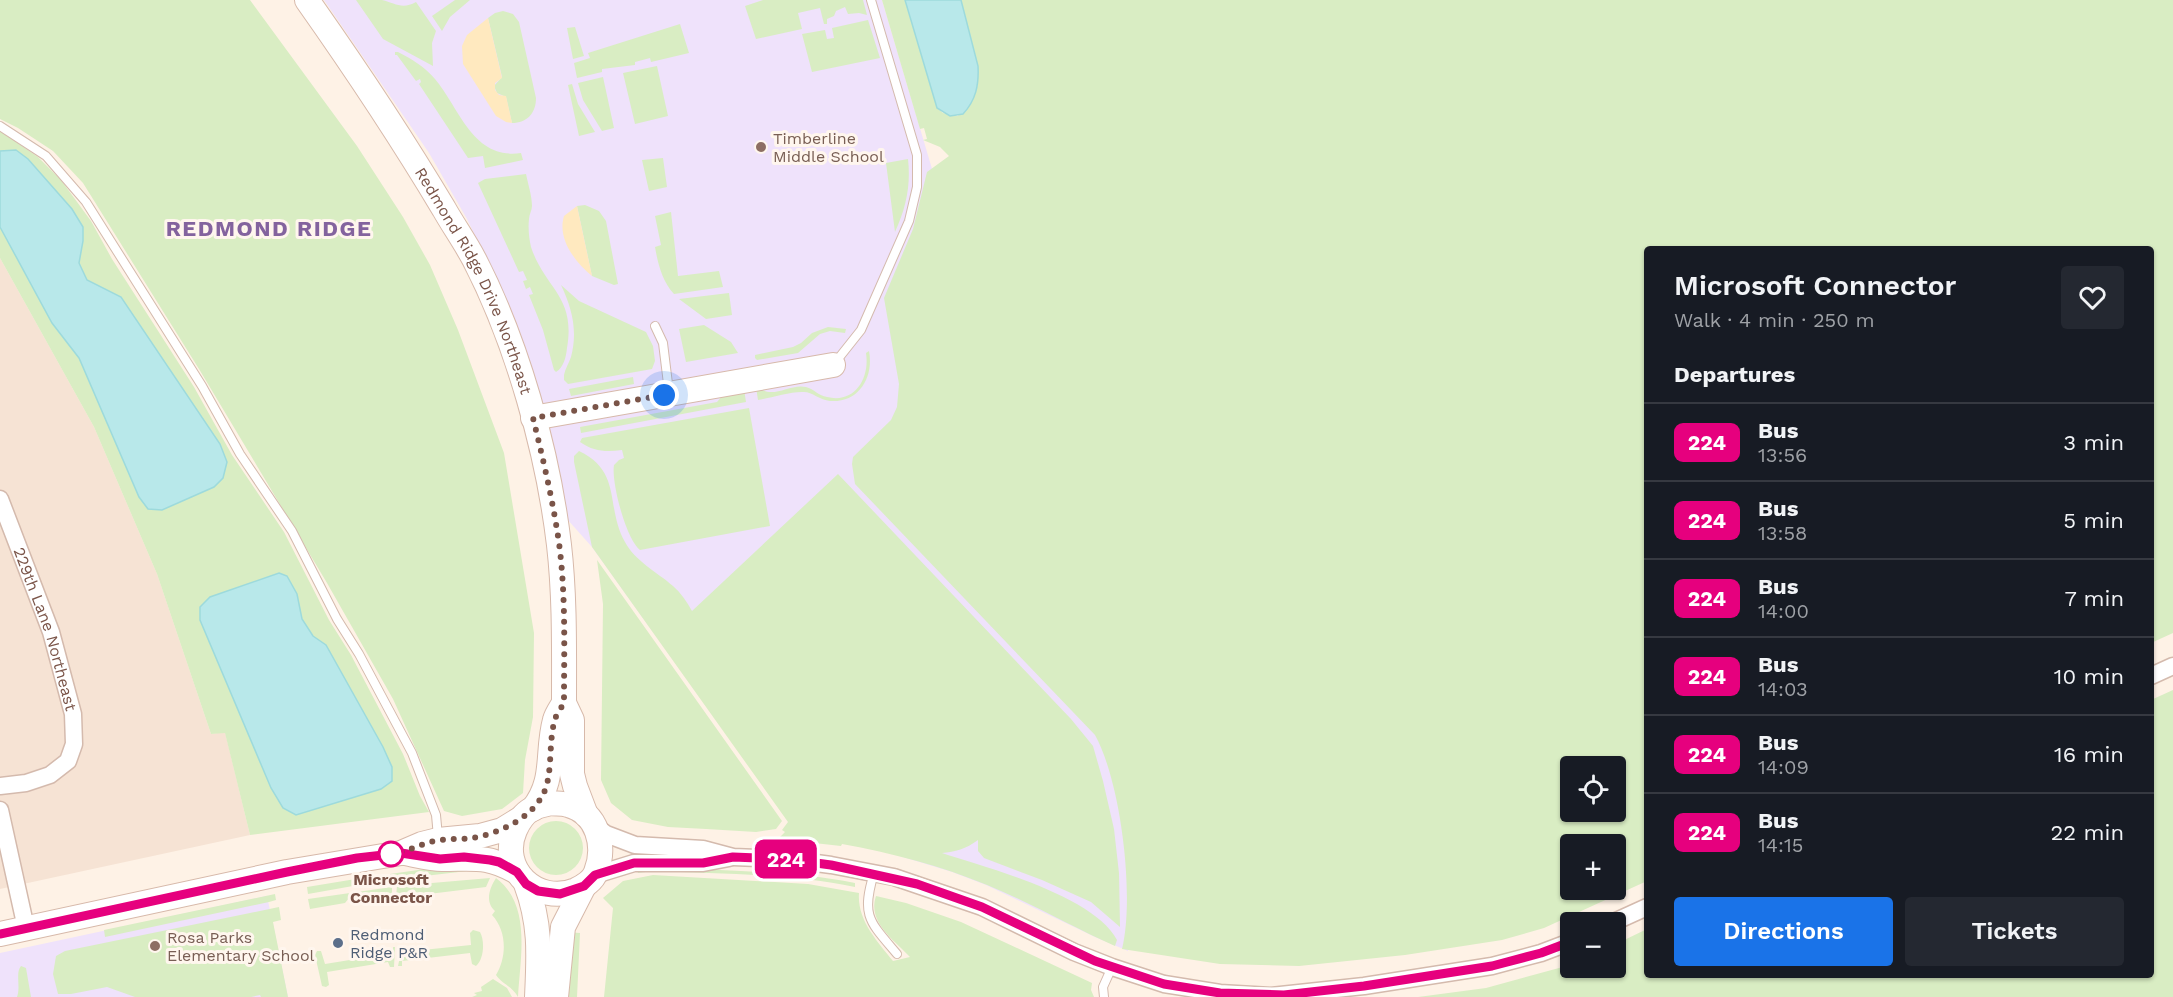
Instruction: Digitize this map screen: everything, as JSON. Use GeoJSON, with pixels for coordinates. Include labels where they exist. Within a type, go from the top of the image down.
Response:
{"type":"FeatureCollection","features":[{"type":"Feature","properties":{"kind":"street","name":"Redmond Ridge Drive Northeast"},"geometry":{"type":"LineString","coordinates":[[307,0],[377,102],[474,258],[512,350],[544,460],[559,544],[563,591],[564,703],[572,720],[572,774],[578,796],[591,820],[601,847],[590,881],[563,927],[556,997]]}},
{"type":"Feature","properties":{"kind":"street"},"geometry":{"type":"LineString","coordinates":[[533,418],[833,365]]}},
{"type":"Feature","properties":{"kind":"street","name":"229th Lane Northeast"},"geometry":{"type":"LineString","coordinates":[[0,499],[51,632],[73,714],[74,744],[68,761],[50,775],[26,783],[0,786]]}},
{"type":"Feature","properties":{"kind":"street"},"geometry":{"type":"LineString","coordinates":[[2154,675],[2173,666]]}},
{"type":"Feature","properties":{"kind":"street","name":"Redmond Ridge Drive Northeast"},"geometry":{"type":"LineString","coordinates":[[537,997],[540,942],[536,914],[510,848],[512,837],[542,797],[547,785],[555,719],[564,703]]}},
{"type":"Feature","properties":{"kind":"street"},"geometry":{"type":"LineString","coordinates":[[0,934],[296,870],[401,853],[438,840],[480,836],[502,830],[550,803],[567,804],[591,820],[606,834],[635,845],[703,849],[733,857],[786,859],[874,873],[917,884],[961,898],[1074,952],[1112,967],[1164,984],[1204,991],[1242,995],[1298,994],[1364,986],[1492,966],[1560,946]]}},
{"type":"Feature","properties":{"kind":"street"},"geometry":{"type":"LineString","coordinates":[[0,810],[26,928]]}},
{"type":"Feature","properties":{"kind":"street"},"geometry":{"type":"LineString","coordinates":[[401,853],[440,859],[464,857],[499,862],[549,893],[560,894],[634,863],[703,863],[733,857]]}},
{"type":"Feature","properties":{"kind":"street"},"geometry":{"type":"LineString","coordinates":[[1626,917],[1644,908]]}},
{"type":"Feature","properties":{"kind":"lane"},"geometry":{"type":"LineString","coordinates":[[833,365],[861,330],[909,221],[916,187],[917,155],[872,0]]}},
{"type":"Feature","properties":{"kind":"lane"},"geometry":{"type":"LineString","coordinates":[[0,126],[46,156],[86,202],[202,386],[240,454],[292,531],[337,619],[359,654],[412,753],[436,815],[438,840]]}},
{"type":"Feature","properties":{"kind":"lane"},"geometry":{"type":"LineString","coordinates":[[655,326],[663,343],[669,394]]}},
{"type":"Feature","properties":{"kind":"lane"},"geometry":{"type":"LineString","coordinates":[[874,873],[867,894],[869,918],[897,954]]}},
{"type":"Feature","properties":{"kind":"lane"},"geometry":{"type":"LineString","coordinates":[[1104,997],[1103,987],[1112,967]]}},
{"type":"Feature","properties":{"kind":"shaded area"},"geometry":{"type":"Polygon","coordinates":[[[324,0],[882,0],[943,206],[1109,739],[1132,823],[1128,951],[986,885],[952,872],[789,822],[592,547],[567,519],[556,456],[535,377],[501,290],[467,219],[429,153],[324,0]]]}},
{"type":"Feature","properties":{"kind":"shaded area"},"geometry":{"type":"Polygon","coordinates":[[[0,258],[94,427],[157,574],[211,734],[225,732],[250,835],[0,889],[0,258]]]}},
{"type":"Feature","properties":{"kind":"shaded area","name":"Rosa Parks Elementary School"},"geometry":{"type":"Polygon","coordinates":[[[267,896],[288,997],[0,997],[0,953],[267,896]]]}},
{"type":"Feature","properties":{"kind":"green space"},"geometry":{"type":"Polygon","coordinates":[[[0,0],[250,0],[357,146],[403,217],[430,265],[458,330],[504,453],[534,633],[533,717],[525,760],[523,793],[502,809],[462,816],[444,811],[393,699],[327,583],[199,369],[83,183],[53,151],[0,119],[0,0]]]}},
{"type":"Feature","properties":{"kind":"green space"},"geometry":{"type":"Polygon","coordinates":[[[356,0],[382,0],[403,6],[416,2],[436,31],[432,43],[433,66],[383,39],[356,0]]]}},
{"type":"Feature","properties":{"kind":"green space"},"geometry":{"type":"Polygon","coordinates":[[[455,0],[470,0],[450,17],[442,31],[432,16],[455,0]]]}},
{"type":"Feature","properties":{"kind":"green space"},"geometry":{"type":"Polygon","coordinates":[[[763,0],[863,0],[867,15],[848,14],[845,7],[836,11],[834,16],[827,19],[827,24],[824,24],[820,8],[798,13],[802,29],[756,39],[745,6],[763,0]]]}},
{"type":"Feature","properties":{"kind":"green space"},"geometry":{"type":"Polygon","coordinates":[[[882,0],[905,0],[937,108],[943,113],[958,116],[978,84],[978,66],[961,0],[2173,0],[2173,633],[2154,642],[2154,246],[1644,246],[1644,882],[1626,891],[1626,834],[1560,834],[1560,900],[1605,900],[1579,912],[1560,912],[1560,921],[1544,928],[1502,940],[1405,955],[1299,966],[1220,964],[1122,949],[1127,900],[1123,840],[1112,781],[1095,735],[855,484],[853,457],[891,420],[897,407],[899,384],[884,298],[913,229],[927,172],[949,156],[940,147],[923,140],[927,139],[924,128],[920,129],[882,0]]]}},
{"type":"Feature","properties":{"kind":"green space"},"geometry":{"type":"Polygon","coordinates":[[[503,11],[513,14],[519,22],[536,98],[530,116],[517,123],[512,123],[506,97],[497,93],[494,86],[502,77],[488,18],[503,11]]]}},
{"type":"Feature","properties":{"kind":"green space"},"geometry":{"type":"Polygon","coordinates":[[[868,20],[880,58],[812,72],[802,34],[825,30],[827,39],[834,38],[832,28],[868,20]]]}},
{"type":"Feature","properties":{"kind":"green space"},"geometry":{"type":"Polygon","coordinates":[[[680,24],[689,53],[651,62],[650,58],[635,62],[635,65],[602,69],[602,72],[577,78],[574,63],[590,58],[588,53],[680,24]]]}},
{"type":"Feature","properties":{"kind":"green space"},"geometry":{"type":"Polygon","coordinates":[[[575,27],[584,56],[573,59],[567,28],[575,27]]]}},
{"type":"Feature","properties":{"kind":"green space"},"geometry":{"type":"Polygon","coordinates":[[[395,52],[431,75],[479,141],[491,149],[505,153],[521,153],[523,160],[485,168],[483,156],[468,158],[419,84],[420,79],[416,81],[395,55],[395,52]]]}},
{"type":"Feature","properties":{"kind":"green space"},"geometry":{"type":"Polygon","coordinates":[[[657,66],[668,116],[635,124],[623,73],[657,66]]]}},
{"type":"Feature","properties":{"kind":"green space"},"geometry":{"type":"Polygon","coordinates":[[[603,77],[614,128],[602,131],[583,100],[578,83],[603,77]]]}},
{"type":"Feature","properties":{"kind":"green space"},"geometry":{"type":"Polygon","coordinates":[[[572,84],[578,104],[595,132],[579,136],[568,85],[572,84]]]}},
{"type":"Feature","properties":{"kind":"green space"},"geometry":{"type":"Polygon","coordinates":[[[0,131],[38,157],[61,180],[91,221],[112,259],[194,387],[232,455],[284,532],[329,620],[351,655],[403,754],[429,812],[250,835],[225,733],[211,734],[157,574],[94,427],[0,258],[0,131]]]}},
{"type":"Feature","properties":{"kind":"green space"},"geometry":{"type":"Polygon","coordinates":[[[663,158],[667,187],[649,191],[642,160],[663,158]]]}},
{"type":"Feature","properties":{"kind":"green space"},"geometry":{"type":"Polygon","coordinates":[[[908,159],[907,196],[895,232],[886,163],[908,159]]]}},
{"type":"Feature","properties":{"kind":"green space"},"geometry":{"type":"Polygon","coordinates":[[[526,174],[532,202],[529,217],[531,247],[558,294],[567,316],[569,330],[566,355],[563,365],[556,372],[529,295],[533,294],[530,287],[526,289],[523,281],[527,280],[523,271],[519,272],[478,183],[485,179],[526,174]]]}},
{"type":"Feature","properties":{"kind":"green space"},"geometry":{"type":"Polygon","coordinates":[[[585,205],[599,211],[606,221],[618,284],[614,285],[592,276],[577,206],[585,205]]]}},
{"type":"Feature","properties":{"kind":"green space"},"geometry":{"type":"Polygon","coordinates":[[[671,212],[678,276],[719,271],[723,287],[674,294],[666,284],[655,247],[661,245],[655,216],[671,212]]]}},
{"type":"Feature","properties":{"kind":"green space"},"geometry":{"type":"Polygon","coordinates":[[[561,285],[579,301],[646,332],[653,346],[655,361],[652,369],[568,384],[564,380],[564,375],[571,357],[574,329],[571,311],[561,285]]]}},
{"type":"Feature","properties":{"kind":"green space"},"geometry":{"type":"Polygon","coordinates":[[[729,293],[732,315],[706,319],[679,299],[729,293]]]}},
{"type":"Feature","properties":{"kind":"green space"},"geometry":{"type":"Polygon","coordinates":[[[704,325],[731,342],[738,353],[686,362],[679,329],[704,325]]]}},
{"type":"Feature","properties":{"kind":"green space"},"geometry":{"type":"Polygon","coordinates":[[[828,327],[846,329],[845,333],[830,331],[820,334],[798,353],[757,360],[755,358],[755,355],[793,347],[812,333],[828,327]]]}},
{"type":"Feature","properties":{"kind":"green space"},"geometry":{"type":"Polygon","coordinates":[[[869,351],[867,379],[849,398],[830,401],[807,392],[799,392],[758,400],[756,387],[774,392],[801,386],[824,396],[845,397],[853,393],[863,380],[867,362],[866,353],[869,351]]]}},
{"type":"Feature","properties":{"kind":"green space"},"geometry":{"type":"Polygon","coordinates":[[[633,377],[634,384],[571,396],[569,389],[633,377]]]}},
{"type":"Feature","properties":{"kind":"green space"},"geometry":{"type":"Polygon","coordinates":[[[744,389],[746,402],[581,433],[580,427],[717,402],[723,395],[744,389]]]}},
{"type":"Feature","properties":{"kind":"green space"},"geometry":{"type":"Polygon","coordinates":[[[749,408],[770,526],[640,550],[625,523],[615,484],[614,465],[624,458],[622,450],[595,449],[580,442],[582,438],[749,408]]]}},
{"type":"Feature","properties":{"kind":"green space"},"geometry":{"type":"Polygon","coordinates":[[[579,451],[602,469],[608,480],[619,529],[629,549],[640,561],[676,589],[692,611],[838,474],[1071,719],[1093,746],[1114,829],[1119,873],[1120,927],[1091,902],[984,858],[978,851],[978,840],[960,850],[942,853],[1012,876],[1064,897],[1105,924],[1117,940],[1115,946],[1003,892],[934,866],[842,844],[841,846],[778,839],[785,832],[782,830],[788,822],[592,547],[574,462],[574,456],[579,451]]]}},
{"type":"Feature","properties":{"kind":"green space"},"geometry":{"type":"Polygon","coordinates":[[[597,560],[782,821],[776,829],[756,832],[668,827],[632,820],[611,803],[601,780],[603,604],[597,560]]]}},
{"type":"Feature","properties":{"kind":"green space"},"geometry":{"type":"Polygon","coordinates":[[[2173,690],[2173,997],[1418,997],[1486,988],[1560,968],[1560,978],[1626,978],[1626,939],[1644,930],[1644,978],[2154,978],[2154,699],[2173,690]]]}},
{"type":"Feature","properties":{"kind":"green space"},"geometry":{"type":"Polygon","coordinates":[[[551,821],[561,821],[571,825],[579,833],[583,848],[579,863],[571,871],[561,875],[551,875],[541,871],[533,863],[529,853],[529,843],[533,833],[541,825],[551,821]]]}},
{"type":"Feature","properties":{"kind":"green space"},"geometry":{"type":"Polygon","coordinates":[[[453,865],[476,870],[390,880],[390,874],[453,865]]]}},
{"type":"Feature","properties":{"kind":"green space"},"geometry":{"type":"Polygon","coordinates":[[[653,867],[805,876],[855,883],[855,887],[805,879],[754,875],[653,871],[638,873],[637,869],[653,867]]]}},
{"type":"Feature","properties":{"kind":"green space"},"geometry":{"type":"Polygon","coordinates":[[[380,875],[381,881],[308,894],[307,887],[380,875]]]}},
{"type":"Feature","properties":{"kind":"green space"},"geometry":{"type":"Polygon","coordinates":[[[653,875],[808,884],[859,893],[859,903],[865,921],[893,961],[910,957],[879,922],[875,914],[876,896],[906,903],[961,922],[1092,983],[1091,990],[1094,997],[604,997],[613,908],[603,898],[623,881],[653,875]]]}},
{"type":"Feature","properties":{"kind":"green space"},"geometry":{"type":"Polygon","coordinates":[[[490,878],[486,887],[396,898],[397,886],[490,878]]]}},
{"type":"Feature","properties":{"kind":"green space"},"geometry":{"type":"Polygon","coordinates":[[[496,878],[515,902],[519,917],[521,949],[518,997],[496,975],[500,968],[504,944],[497,921],[492,915],[495,911],[489,900],[491,887],[496,878]]]}},
{"type":"Feature","properties":{"kind":"green space"},"geometry":{"type":"Polygon","coordinates":[[[392,887],[392,896],[384,897],[376,894],[349,898],[345,903],[310,909],[308,899],[392,887]]]}},
{"type":"Feature","properties":{"kind":"green space"},"geometry":{"type":"Polygon","coordinates":[[[275,894],[276,900],[269,902],[105,937],[104,930],[275,894]]]}},
{"type":"Feature","properties":{"kind":"green space","name":"Rosa Parks Elementary School"},"geometry":{"type":"Polygon","coordinates":[[[279,907],[281,920],[273,922],[288,997],[261,997],[260,995],[251,997],[135,997],[107,987],[71,994],[58,994],[53,974],[56,956],[65,951],[279,907]]]}},
{"type":"Feature","properties":{"kind":"green space"},"geometry":{"type":"Polygon","coordinates":[[[473,930],[480,932],[483,945],[481,959],[476,966],[472,964],[470,953],[402,961],[402,966],[398,966],[401,952],[399,946],[402,946],[403,952],[471,945],[470,933],[473,930]]]}},
{"type":"Feature","properties":{"kind":"green space"},"geometry":{"type":"Polygon","coordinates":[[[566,932],[580,933],[577,997],[566,997],[566,932]]]}},
{"type":"Feature","properties":{"kind":"green space"},"geometry":{"type":"Polygon","coordinates":[[[393,947],[395,947],[394,967],[390,967],[388,962],[327,972],[329,985],[322,986],[315,955],[317,951],[321,951],[325,964],[393,953],[393,947]]]}},
{"type":"Feature","properties":{"kind":"green space"},"geometry":{"type":"Polygon","coordinates":[[[21,966],[26,968],[31,997],[17,997],[18,972],[21,966]]]}},
{"type":"Feature","properties":{"kind":"green space"},"geometry":{"type":"Polygon","coordinates":[[[493,979],[507,988],[512,997],[472,997],[477,995],[474,993],[482,991],[481,987],[493,979]]]}},
{"type":"Feature","properties":{"kind":"sand"},"geometry":{"type":"Polygon","coordinates":[[[488,18],[502,78],[495,83],[495,90],[499,95],[506,96],[512,123],[496,116],[463,64],[462,46],[467,35],[488,18]]]}},
{"type":"Feature","properties":{"kind":"sand"},"geometry":{"type":"Polygon","coordinates":[[[577,206],[592,276],[574,257],[563,233],[564,216],[577,206]]]}},
{"type":"Feature","properties":{"kind":"water"},"geometry":{"type":"Polygon","coordinates":[[[905,0],[961,0],[978,66],[974,98],[963,114],[950,116],[937,108],[905,0]]]}},
{"type":"Feature","properties":{"kind":"water"},"geometry":{"type":"Polygon","coordinates":[[[16,150],[28,159],[72,209],[83,227],[79,263],[87,280],[121,297],[220,444],[227,462],[223,478],[214,487],[162,510],[148,509],[139,497],[79,358],[52,323],[0,227],[0,151],[16,150]]]}},
{"type":"Feature","properties":{"kind":"water"},"geometry":{"type":"Polygon","coordinates":[[[279,573],[287,576],[297,594],[302,619],[313,636],[326,645],[392,767],[392,781],[381,789],[296,815],[283,808],[271,788],[200,620],[200,607],[210,597],[279,573]]]}},
{"type":"Feature","properties":{"kind":"bus line","name":"224"},"geometry":{"type":"LineString","coordinates":[[0,934],[287,872],[357,858],[401,853],[440,859],[464,857],[499,862],[517,872],[526,884],[538,891],[560,894],[584,886],[595,875],[634,863],[703,863],[733,857],[786,859],[831,865],[894,877],[961,898],[1095,961],[1164,984],[1242,995],[1298,994],[1438,975],[1492,966],[1560,946]]}},
{"type":"Feature","properties":{"kind":"place","name":"Timberline Middle School"},"geometry":{"type":"Point","coordinates":[761,147]}},
{"type":"Feature","properties":{"kind":"place","name":"Microsoft Connector"},"geometry":{"type":"Point","coordinates":[391,854]}},
{"type":"Feature","properties":{"kind":"place","name":"Redmond Ridge P&R"},"geometry":{"type":"Point","coordinates":[338,943]}},
{"type":"Feature","properties":{"kind":"place","name":"Rosa Parks Elementary School"},"geometry":{"type":"Point","coordinates":[155,946]}},
{"type":"Feature","properties":{"kind":"district","name":"REDMOND RIDGE"},"geometry":{"type":"Point","coordinates":[269,228]}},
{"type":"Feature","properties":{"kind":"route"},"geometry":{"type":"LineString","coordinates":[[391,854],[401,853],[438,840],[471,838],[502,830],[533,809],[547,785],[555,719],[564,703],[563,591],[552,501],[533,418],[664,395]]}}]}
